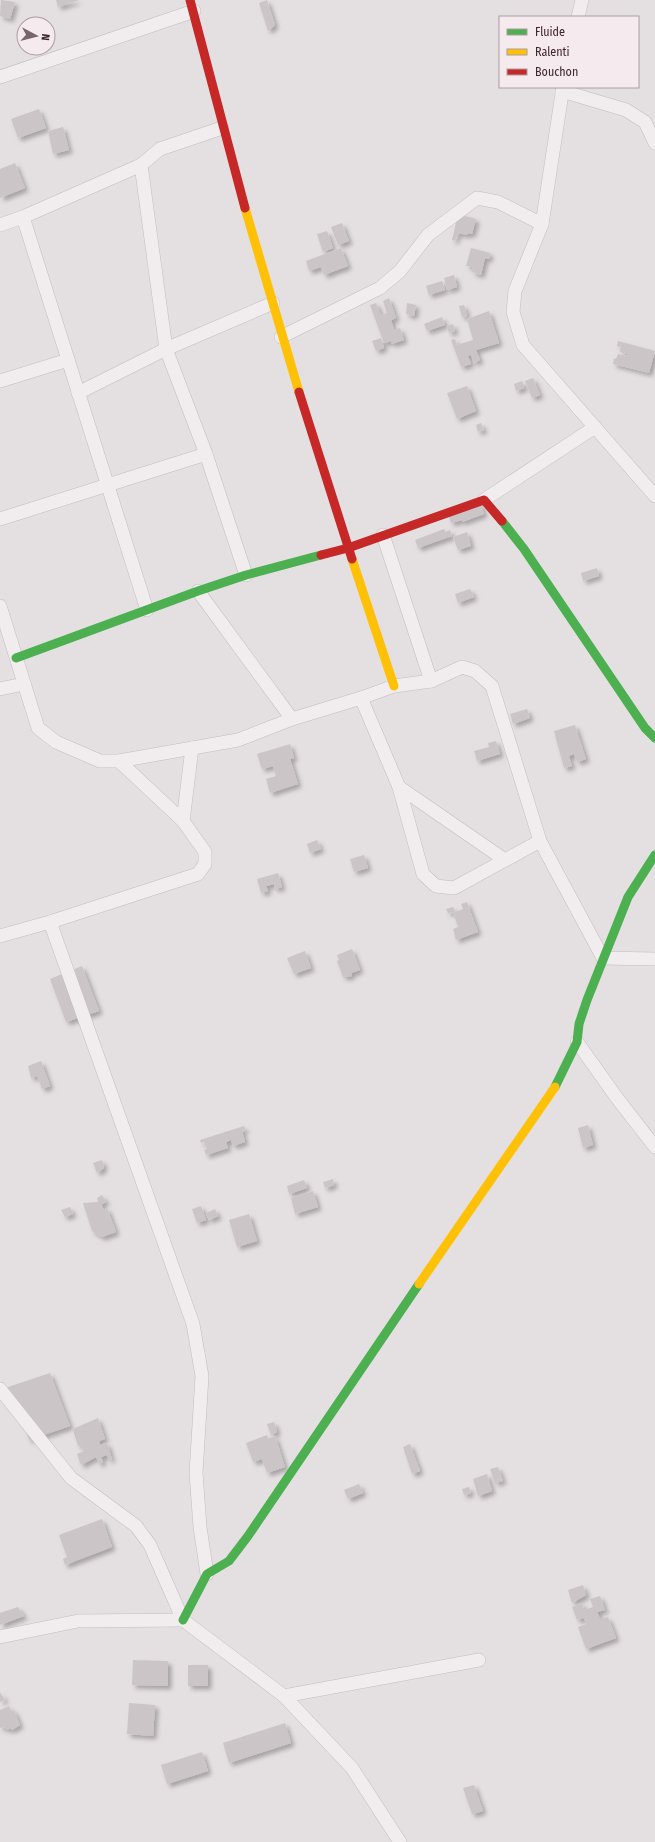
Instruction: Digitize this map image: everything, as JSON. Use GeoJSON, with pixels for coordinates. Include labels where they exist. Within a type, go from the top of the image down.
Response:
{"type":"FeatureCollection","features":[{"type":"Feature","properties":{"kind":"street"},"geometry":{"type":"LineString","coordinates":[[578,16],[582,0]]}},
{"type":"Feature","properties":{"kind":"street"},"geometry":{"type":"LineString","coordinates":[[0,77],[192,5],[222,128],[273,303],[281,337],[348,548],[394,686]]}},
{"type":"Feature","properties":{"kind":"street"},"geometry":{"type":"LineString","coordinates":[[655,143],[645,122],[626,110],[562,89],[542,224],[515,290],[514,312],[523,345],[655,496]]}},
{"type":"Feature","properties":{"kind":"street"},"geometry":{"type":"LineString","coordinates":[[0,225],[23,217],[141,165],[160,149],[222,128]]}},
{"type":"Feature","properties":{"kind":"street"},"geometry":{"type":"LineString","coordinates":[[141,165],[166,349],[206,454],[246,575]]}},
{"type":"Feature","properties":{"kind":"street"},"geometry":{"type":"LineString","coordinates":[[281,337],[380,288],[400,271],[428,235],[478,198],[498,202],[542,224]]}},
{"type":"Feature","properties":{"kind":"street"},"geometry":{"type":"LineString","coordinates":[[23,217],[147,610]]}},
{"type":"Feature","properties":{"kind":"street"},"geometry":{"type":"LineString","coordinates":[[78,393],[166,349],[273,303]]}},
{"type":"Feature","properties":{"kind":"street"},"geometry":{"type":"LineString","coordinates":[[0,381],[68,360]]}},
{"type":"Feature","properties":{"kind":"street"},"geometry":{"type":"LineString","coordinates":[[16,658],[198,591],[246,575],[348,548],[484,500],[595,427]]}},
{"type":"Feature","properties":{"kind":"street"},"geometry":{"type":"LineString","coordinates":[[0,519],[206,454]]}},
{"type":"Feature","properties":{"kind":"street"},"geometry":{"type":"LineString","coordinates":[[484,500],[524,550],[645,728],[655,738]]}},
{"type":"Feature","properties":{"kind":"street"},"geometry":{"type":"LineString","coordinates":[[383,536],[430,681]]}},
{"type":"Feature","properties":{"kind":"street"},"geometry":{"type":"LineString","coordinates":[[198,591],[292,719]]}},
{"type":"Feature","properties":{"kind":"street"},"geometry":{"type":"LineString","coordinates":[[0,606],[38,728],[56,742],[100,760],[119,761],[238,740],[292,719],[361,698],[394,686],[430,681],[462,667],[475,671],[492,686],[540,841],[603,958]]}},
{"type":"Feature","properties":{"kind":"street"},"geometry":{"type":"LineString","coordinates":[[0,689],[24,684]]}},
{"type":"Feature","properties":{"kind":"street"},"geometry":{"type":"LineString","coordinates":[[361,698],[399,787],[423,874],[436,886],[454,888],[540,841]]}},
{"type":"Feature","properties":{"kind":"street"},"geometry":{"type":"LineString","coordinates":[[183,821],[192,748]]}},
{"type":"Feature","properties":{"kind":"street"},"geometry":{"type":"LineString","coordinates":[[0,936],[50,922],[198,874],[204,864],[205,852],[183,821],[119,761]]}},
{"type":"Feature","properties":{"kind":"street"},"geometry":{"type":"LineString","coordinates":[[399,787],[505,860]]}},
{"type":"Feature","properties":{"kind":"street"},"geometry":{"type":"LineString","coordinates":[[183,1620],[208,1574],[229,1562],[248,1536],[448,1242],[551,1095],[577,1042],[579,1024],[586,1000],[628,897],[655,855]]}},
{"type":"Feature","properties":{"kind":"street"},"geometry":{"type":"LineString","coordinates":[[50,922],[194,1324],[202,1376],[196,1473],[200,1527],[208,1574]]}},
{"type":"Feature","properties":{"kind":"street"},"geometry":{"type":"LineString","coordinates":[[603,958],[655,959]]}},
{"type":"Feature","properties":{"kind":"street"},"geometry":{"type":"LineString","coordinates":[[577,1042],[616,1098],[655,1147]]}},
{"type":"Feature","properties":{"kind":"street"},"geometry":{"type":"LineString","coordinates":[[0,1389],[71,1478],[136,1526],[150,1545],[183,1620],[284,1696],[352,1768],[400,1842]]}},
{"type":"Feature","properties":{"kind":"street"},"geometry":{"type":"LineString","coordinates":[[0,1637],[78,1621],[183,1620]]}},
{"type":"Feature","properties":{"kind":"street"},"geometry":{"type":"LineString","coordinates":[[284,1696],[479,1660]]}},
{"type":"Feature","properties":{"kind":"building"},"geometry":{"type":"Polygon","coordinates":[[[1,0],[15,2],[10,19],[0,16],[1,0]]]}},
{"type":"Feature","properties":{"kind":"building"},"geometry":{"type":"Polygon","coordinates":[[[56,0],[79,0],[58,7],[56,0]]]}},
{"type":"Feature","properties":{"kind":"building"},"geometry":{"type":"Polygon","coordinates":[[[267,0],[275,25],[268,31],[259,3],[267,0]]]}},
{"type":"Feature","properties":{"kind":"building"},"geometry":{"type":"Polygon","coordinates":[[[39,109],[46,128],[18,138],[11,119],[39,109]]]}},
{"type":"Feature","properties":{"kind":"building"},"geometry":{"type":"Polygon","coordinates":[[[63,127],[69,150],[53,154],[48,131],[63,127]]]}},
{"type":"Feature","properties":{"kind":"building"},"geometry":{"type":"Polygon","coordinates":[[[15,163],[25,188],[0,198],[0,169],[15,163]]]}},
{"type":"Feature","properties":{"kind":"building"},"geometry":{"type":"Polygon","coordinates":[[[458,214],[476,219],[472,234],[468,233],[467,235],[458,233],[455,241],[452,240],[458,214]]]}},
{"type":"Feature","properties":{"kind":"building"},"geometry":{"type":"Polygon","coordinates":[[[342,223],[349,241],[338,245],[331,227],[342,223]]]}},
{"type":"Feature","properties":{"kind":"building"},"geometry":{"type":"Polygon","coordinates":[[[327,231],[333,248],[323,252],[317,234],[327,231]]]}},
{"type":"Feature","properties":{"kind":"building"},"geometry":{"type":"Polygon","coordinates":[[[341,248],[348,266],[324,275],[321,267],[309,271],[306,261],[341,248]]]}},
{"type":"Feature","properties":{"kind":"building"},"geometry":{"type":"Polygon","coordinates":[[[471,248],[490,253],[489,259],[485,258],[481,275],[472,272],[473,267],[466,266],[471,248]]]}},
{"type":"Feature","properties":{"kind":"building"},"geometry":{"type":"Polygon","coordinates":[[[454,275],[457,287],[447,290],[444,278],[454,275]]]}},
{"type":"Feature","properties":{"kind":"building"},"geometry":{"type":"Polygon","coordinates":[[[442,281],[445,290],[429,295],[426,286],[442,281]]]}},
{"type":"Feature","properties":{"kind":"building"},"geometry":{"type":"Polygon","coordinates":[[[389,298],[396,318],[391,320],[394,330],[400,328],[404,340],[392,344],[391,341],[384,343],[370,305],[376,303],[381,315],[387,313],[383,301],[389,298]]]}},
{"type":"Feature","properties":{"kind":"building"},"geometry":{"type":"Polygon","coordinates":[[[407,303],[416,305],[414,316],[406,314],[407,303]]]}},
{"type":"Feature","properties":{"kind":"building"},"geometry":{"type":"Polygon","coordinates":[[[464,305],[467,316],[462,317],[459,306],[464,305]]]}},
{"type":"Feature","properties":{"kind":"building"},"geometry":{"type":"Polygon","coordinates":[[[489,311],[499,343],[476,350],[480,360],[474,363],[471,355],[468,356],[471,364],[461,367],[451,340],[455,339],[457,345],[473,340],[467,319],[489,311]]]}},
{"type":"Feature","properties":{"kind":"building"},"geometry":{"type":"Polygon","coordinates":[[[442,317],[445,325],[427,331],[424,324],[442,317]]]}},
{"type":"Feature","properties":{"kind":"building"},"geometry":{"type":"Polygon","coordinates":[[[453,324],[455,331],[449,333],[447,326],[453,324]]]}},
{"type":"Feature","properties":{"kind":"building"},"geometry":{"type":"Polygon","coordinates":[[[381,338],[384,348],[376,351],[372,341],[381,338]]]}},
{"type":"Feature","properties":{"kind":"building"},"geometry":{"type":"Polygon","coordinates":[[[618,341],[655,351],[649,373],[613,364],[614,358],[616,359],[618,354],[627,356],[628,354],[620,352],[621,347],[617,346],[618,341]]]}},
{"type":"Feature","properties":{"kind":"building"},"geometry":{"type":"Polygon","coordinates":[[[533,378],[540,395],[532,398],[525,381],[533,378]]]}},
{"type":"Feature","properties":{"kind":"building"},"geometry":{"type":"Polygon","coordinates":[[[522,381],[524,388],[516,391],[514,384],[522,381]]]}},
{"type":"Feature","properties":{"kind":"building"},"geometry":{"type":"Polygon","coordinates":[[[467,386],[476,411],[457,419],[447,393],[467,386]]]}},
{"type":"Feature","properties":{"kind":"building"},"geometry":{"type":"Polygon","coordinates":[[[481,423],[484,430],[478,432],[476,425],[481,423]]]}},
{"type":"Feature","properties":{"kind":"building"},"geometry":{"type":"Polygon","coordinates":[[[480,503],[484,514],[462,522],[462,520],[451,523],[448,514],[480,503]]]}},
{"type":"Feature","properties":{"kind":"building"},"geometry":{"type":"Polygon","coordinates":[[[444,529],[445,532],[450,530],[452,536],[418,548],[415,540],[444,529]]]}},
{"type":"Feature","properties":{"kind":"building"},"geometry":{"type":"Polygon","coordinates":[[[467,532],[471,546],[458,550],[453,537],[467,532]]]}},
{"type":"Feature","properties":{"kind":"building"},"geometry":{"type":"Polygon","coordinates":[[[597,568],[599,576],[583,581],[581,573],[597,568]]]}},
{"type":"Feature","properties":{"kind":"building"},"geometry":{"type":"Polygon","coordinates":[[[470,589],[474,597],[458,603],[455,594],[470,589]]]}},
{"type":"Feature","properties":{"kind":"building"},"geometry":{"type":"Polygon","coordinates":[[[527,709],[530,718],[513,724],[510,714],[527,709]]]}},
{"type":"Feature","properties":{"kind":"building"},"geometry":{"type":"Polygon","coordinates":[[[575,725],[586,759],[577,762],[574,754],[569,756],[572,766],[564,768],[554,731],[575,725]]]}},
{"type":"Feature","properties":{"kind":"building"},"geometry":{"type":"Polygon","coordinates":[[[496,741],[500,754],[477,761],[474,751],[489,747],[488,743],[496,741]]]}},
{"type":"Feature","properties":{"kind":"building"},"geometry":{"type":"Polygon","coordinates":[[[290,744],[294,758],[290,759],[298,784],[270,793],[266,779],[276,776],[273,766],[262,769],[257,754],[290,744]]]}},
{"type":"Feature","properties":{"kind":"building"},"geometry":{"type":"Polygon","coordinates":[[[317,840],[321,849],[310,853],[307,844],[317,840]]]}},
{"type":"Feature","properties":{"kind":"building"},"geometry":{"type":"Polygon","coordinates":[[[364,855],[368,868],[354,872],[350,859],[364,855]]]}},
{"type":"Feature","properties":{"kind":"building"},"geometry":{"type":"Polygon","coordinates":[[[278,873],[282,887],[275,889],[274,884],[266,886],[268,891],[261,893],[257,879],[278,873]]]}},
{"type":"Feature","properties":{"kind":"building"},"geometry":{"type":"Polygon","coordinates":[[[467,902],[478,932],[456,940],[453,929],[458,927],[453,912],[448,913],[446,909],[453,907],[455,912],[463,909],[461,904],[467,902]]]}},
{"type":"Feature","properties":{"kind":"building"},"geometry":{"type":"Polygon","coordinates":[[[352,949],[360,970],[351,973],[352,976],[343,977],[337,961],[339,960],[337,955],[352,949]]]}},
{"type":"Feature","properties":{"kind":"building"},"geometry":{"type":"Polygon","coordinates":[[[305,951],[311,968],[294,974],[287,958],[305,951]]]}},
{"type":"Feature","properties":{"kind":"building"},"geometry":{"type":"Polygon","coordinates":[[[82,966],[99,1011],[66,1022],[50,979],[82,966]]]}},
{"type":"Feature","properties":{"kind":"building"},"geometry":{"type":"Polygon","coordinates":[[[41,1061],[50,1086],[42,1089],[37,1076],[31,1078],[28,1066],[41,1061]]]}},
{"type":"Feature","properties":{"kind":"building"},"geometry":{"type":"Polygon","coordinates":[[[588,1125],[593,1145],[583,1148],[578,1128],[588,1125]]]}},
{"type":"Feature","properties":{"kind":"building"},"geometry":{"type":"Polygon","coordinates":[[[244,1126],[245,1130],[242,1131],[245,1142],[233,1146],[231,1140],[226,1142],[228,1148],[206,1155],[204,1150],[207,1149],[204,1142],[201,1143],[200,1140],[244,1126]]]}},
{"type":"Feature","properties":{"kind":"building"},"geometry":{"type":"Polygon","coordinates":[[[102,1160],[104,1168],[97,1173],[93,1163],[102,1160]]]}},
{"type":"Feature","properties":{"kind":"building"},"geometry":{"type":"Polygon","coordinates":[[[333,1179],[334,1185],[325,1188],[323,1182],[333,1179]]]}},
{"type":"Feature","properties":{"kind":"building"},"geometry":{"type":"Polygon","coordinates":[[[304,1180],[307,1188],[289,1194],[287,1186],[304,1180]]]}},
{"type":"Feature","properties":{"kind":"building"},"geometry":{"type":"Polygon","coordinates":[[[313,1191],[318,1207],[295,1214],[291,1198],[313,1191]]]}},
{"type":"Feature","properties":{"kind":"building"},"geometry":{"type":"Polygon","coordinates":[[[102,1195],[106,1202],[101,1204],[104,1210],[107,1208],[116,1232],[102,1237],[92,1231],[83,1203],[98,1202],[97,1198],[102,1195]]]}},
{"type":"Feature","properties":{"kind":"building"},"geometry":{"type":"Polygon","coordinates":[[[201,1206],[206,1220],[197,1223],[192,1209],[201,1206]]]}},
{"type":"Feature","properties":{"kind":"building"},"geometry":{"type":"Polygon","coordinates":[[[70,1207],[73,1214],[65,1217],[61,1210],[70,1207]]]}},
{"type":"Feature","properties":{"kind":"building"},"geometry":{"type":"Polygon","coordinates":[[[215,1209],[218,1216],[209,1220],[206,1213],[215,1209]]]}},
{"type":"Feature","properties":{"kind":"building"},"geometry":{"type":"Polygon","coordinates":[[[249,1214],[257,1241],[237,1247],[229,1220],[249,1214]]]}},
{"type":"Feature","properties":{"kind":"building"},"geometry":{"type":"Polygon","coordinates":[[[50,1373],[70,1426],[29,1440],[22,1419],[19,1420],[8,1387],[50,1373]]]}},
{"type":"Feature","properties":{"kind":"building"},"geometry":{"type":"Polygon","coordinates":[[[98,1418],[105,1439],[99,1441],[100,1445],[107,1443],[112,1459],[109,1460],[107,1455],[101,1457],[103,1462],[99,1464],[96,1457],[81,1465],[77,1454],[84,1451],[81,1445],[78,1446],[73,1430],[98,1418]]]}},
{"type":"Feature","properties":{"kind":"building"},"geometry":{"type":"Polygon","coordinates":[[[274,1422],[277,1432],[271,1435],[267,1424],[274,1422]]]}},
{"type":"Feature","properties":{"kind":"building"},"geometry":{"type":"Polygon","coordinates":[[[267,1435],[268,1439],[275,1436],[285,1467],[267,1473],[262,1459],[253,1462],[246,1443],[267,1435]]]}},
{"type":"Feature","properties":{"kind":"building"},"geometry":{"type":"Polygon","coordinates":[[[410,1444],[420,1471],[412,1474],[403,1447],[410,1444]]]}},
{"type":"Feature","properties":{"kind":"building"},"geometry":{"type":"Polygon","coordinates":[[[498,1467],[503,1481],[495,1483],[490,1469],[498,1467]]]}},
{"type":"Feature","properties":{"kind":"building"},"geometry":{"type":"Polygon","coordinates":[[[487,1474],[492,1491],[478,1496],[473,1479],[487,1474]]]}},
{"type":"Feature","properties":{"kind":"building"},"geometry":{"type":"Polygon","coordinates":[[[359,1484],[363,1493],[348,1499],[344,1490],[359,1484]]]}},
{"type":"Feature","properties":{"kind":"building"},"geometry":{"type":"Polygon","coordinates":[[[469,1487],[471,1493],[464,1495],[462,1489],[469,1487]]]}},
{"type":"Feature","properties":{"kind":"building"},"geometry":{"type":"Polygon","coordinates":[[[102,1519],[112,1547],[65,1565],[63,1559],[67,1557],[59,1535],[102,1519]]]}},
{"type":"Feature","properties":{"kind":"building"},"geometry":{"type":"Polygon","coordinates":[[[583,1585],[586,1595],[572,1603],[568,1590],[583,1585]]]}},
{"type":"Feature","properties":{"kind":"building"},"geometry":{"type":"Polygon","coordinates":[[[600,1596],[605,1610],[597,1612],[600,1619],[608,1617],[616,1638],[586,1649],[578,1627],[586,1624],[584,1618],[577,1620],[572,1607],[582,1603],[584,1610],[593,1607],[590,1599],[600,1596]]]}},
{"type":"Feature","properties":{"kind":"building"},"geometry":{"type":"Polygon","coordinates":[[[18,1607],[24,1616],[0,1625],[0,1613],[18,1607]]]}},
{"type":"Feature","properties":{"kind":"building"},"geometry":{"type":"Polygon","coordinates":[[[133,1660],[168,1661],[168,1686],[132,1685],[133,1660]]]}},
{"type":"Feature","properties":{"kind":"building"},"geometry":{"type":"Polygon","coordinates":[[[188,1665],[208,1665],[208,1686],[188,1686],[188,1665]]]}},
{"type":"Feature","properties":{"kind":"building"},"geometry":{"type":"Polygon","coordinates":[[[0,1692],[5,1700],[0,1702],[0,1692]]]}},
{"type":"Feature","properties":{"kind":"building"},"geometry":{"type":"Polygon","coordinates":[[[129,1703],[155,1705],[153,1736],[127,1734],[129,1703]]]}},
{"type":"Feature","properties":{"kind":"building"},"geometry":{"type":"Polygon","coordinates":[[[9,1706],[11,1711],[6,1713],[14,1710],[20,1725],[12,1730],[10,1728],[7,1730],[4,1727],[0,1728],[0,1710],[9,1706]]]}},
{"type":"Feature","properties":{"kind":"building"},"geometry":{"type":"Polygon","coordinates":[[[285,1723],[291,1743],[229,1763],[223,1743],[285,1723]]]}},
{"type":"Feature","properties":{"kind":"building"},"geometry":{"type":"Polygon","coordinates":[[[202,1752],[208,1771],[167,1784],[161,1765],[202,1752]]]}},
{"type":"Feature","properties":{"kind":"building"},"geometry":{"type":"Polygon","coordinates":[[[474,1785],[483,1811],[472,1814],[463,1788],[474,1785]]]}},
{"type":"Feature","properties":{"kind":"traffic: fast"},"geometry":{"type":"LineString","coordinates":[[502,521],[524,549],[645,728],[655,738]]}},
{"type":"Feature","properties":{"kind":"traffic: fast"},"geometry":{"type":"LineString","coordinates":[[16,658],[198,591],[246,575],[321,555]]}},
{"type":"Feature","properties":{"kind":"traffic: fast"},"geometry":{"type":"LineString","coordinates":[[555,1087],[577,1042],[579,1024],[587,1000],[628,897],[655,855]]}},
{"type":"Feature","properties":{"kind":"traffic: fast"},"geometry":{"type":"LineString","coordinates":[[183,1620],[207,1574],[229,1561],[248,1536],[419,1284]]}},
{"type":"Feature","properties":{"kind":"traffic: slow"},"geometry":{"type":"LineString","coordinates":[[245,208],[299,392]]}},
{"type":"Feature","properties":{"kind":"traffic: slow"},"geometry":{"type":"LineString","coordinates":[[352,559],[394,686]]}},
{"type":"Feature","properties":{"kind":"traffic: slow"},"geometry":{"type":"LineString","coordinates":[[419,1284],[555,1087]]}},
{"type":"Feature","properties":{"kind":"traffic: jam"},"geometry":{"type":"LineString","coordinates":[[190,0],[245,208]]}},
{"type":"Feature","properties":{"kind":"traffic: jam"},"geometry":{"type":"LineString","coordinates":[[299,392],[352,559]]}},
{"type":"Feature","properties":{"kind":"traffic: jam"},"geometry":{"type":"LineString","coordinates":[[321,555],[348,548],[484,500],[502,521]]}}]}
